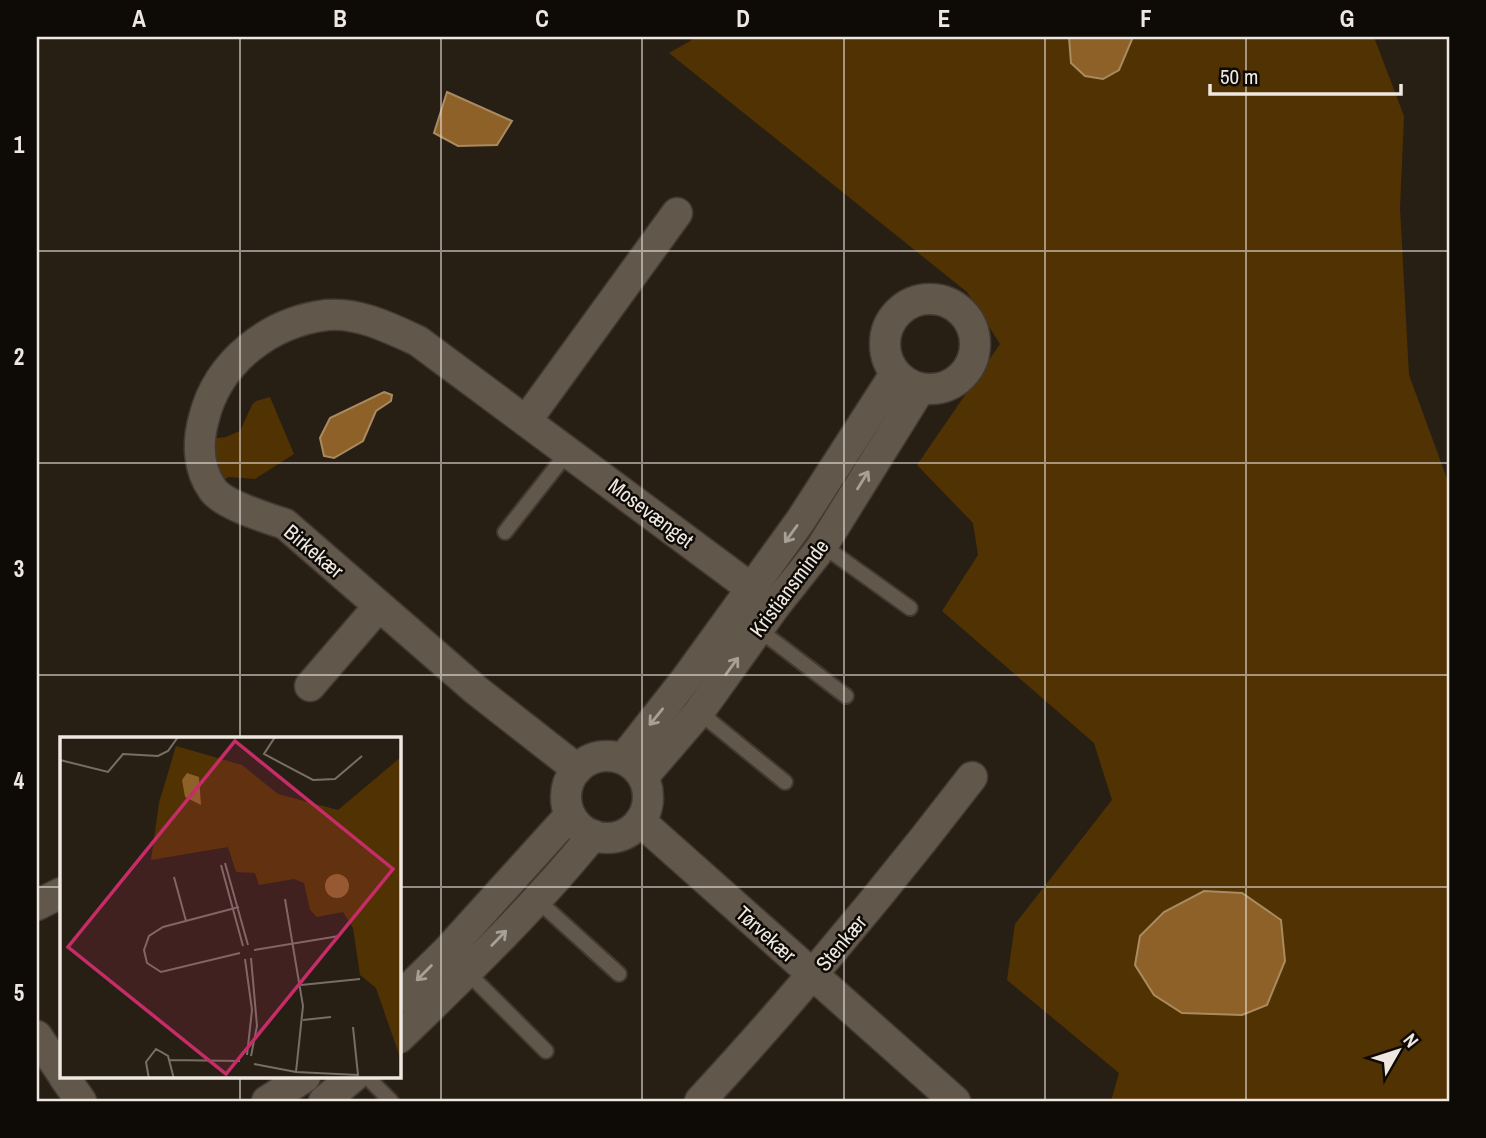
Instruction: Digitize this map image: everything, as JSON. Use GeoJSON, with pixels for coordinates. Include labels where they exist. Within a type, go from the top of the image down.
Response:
{"type":"FeatureCollection","features":[{"type":"Feature","properties":{"kind":"street"},"geometry":{"type":"LineString","coordinates":[[526,421],[677,213]]}},
{"type":"Feature","properties":{"kind":"street","name":"Birkekær"},"geometry":{"type":"LineString","coordinates":[[418,341],[373,321],[329,315],[289,323],[256,342],[228,367],[209,399],[200,433],[201,464],[214,492],[247,511],[285,524],[476,690],[577,769]]}},
{"type":"Feature","properties":{"kind":"street","name":"Mosevænget"},"geometry":{"type":"LineString","coordinates":[[418,341],[568,452],[761,608]]}},
{"type":"Feature","properties":{"kind":"street","name":"Kristiansminde"},"geometry":{"type":"LineString","coordinates":[[633,768],[686,679],[761,608],[822,545],[908,381],[801,520],[761,608],[699,712],[633,768]]}},
{"type":"Feature","properties":{"kind":"street"},"geometry":{"type":"LineString","coordinates":[[310,686],[379,606]]}},
{"type":"Feature","properties":{"kind":"street"},"geometry":{"type":"LineString","coordinates":[[607,755],[633,768],[648,792],[648,806],[640,821],[625,834],[607,838],[581,829],[570,815],[566,800],[568,783],[577,769],[589,760],[607,755]]}},
{"type":"Feature","properties":{"kind":"street","name":"Stenkær"},"geometry":{"type":"LineString","coordinates":[[700,1101],[813,976],[900,871],[972,777]]}},
{"type":"Feature","properties":{"kind":"street"},"geometry":{"type":"LineString","coordinates":[[401,996],[447,951],[570,815]]}},
{"type":"Feature","properties":{"kind":"street","name":"Tørvekær"},"geometry":{"type":"LineString","coordinates":[[640,821],[955,1101]]}},
{"type":"Feature","properties":{"kind":"street"},"geometry":{"type":"LineString","coordinates":[[401,1036],[467,972],[593,835]]}},
{"type":"Feature","properties":{"kind":"street"},"geometry":{"type":"LineString","coordinates":[[37,905],[60,894]]}},
{"type":"Feature","properties":{"kind":"street"},"geometry":{"type":"LineString","coordinates":[[37,1036],[60,1070]]}},
{"type":"Feature","properties":{"kind":"street"},"geometry":{"type":"LineString","coordinates":[[65,1078],[81,1101]]}},
{"type":"Feature","properties":{"kind":"street"},"geometry":{"type":"LineString","coordinates":[[267,1101],[303,1078]]}},
{"type":"Feature","properties":{"kind":"street"},"geometry":{"type":"LineString","coordinates":[[324,1101],[352,1078]]}},
{"type":"Feature","properties":{"kind":"lane"},"geometry":{"type":"LineString","coordinates":[[505,532],[568,452]]}},
{"type":"Feature","properties":{"kind":"lane"},"geometry":{"type":"LineString","coordinates":[[822,545],[910,608]]}},
{"type":"Feature","properties":{"kind":"lane"},"geometry":{"type":"LineString","coordinates":[[761,608],[846,696]]}},
{"type":"Feature","properties":{"kind":"lane"},"geometry":{"type":"LineString","coordinates":[[699,712],[785,782]]}},
{"type":"Feature","properties":{"kind":"lane"},"geometry":{"type":"LineString","coordinates":[[536,899],[618,974]]}},
{"type":"Feature","properties":{"kind":"lane"},"geometry":{"type":"LineString","coordinates":[[467,972],[546,1051]]}},
{"type":"Feature","properties":{"kind":"lane"},"geometry":{"type":"LineString","coordinates":[[368,1078],[391,1101]]}},
{"type":"Feature","properties":{"kind":"shaded area"},"geometry":{"type":"Polygon","coordinates":[[[697,37],[1374,37],[1404,116],[1400,208],[1409,375],[1449,484],[1449,1101],[1111,1101],[1119,1073],[1007,980],[1015,924],[1112,800],[1094,743],[942,611],[978,555],[973,523],[917,465],[1000,344],[967,292],[669,53],[697,37]]]}},
{"type":"Feature","properties":{"kind":"shaded area"},"geometry":{"type":"Polygon","coordinates":[[[1069,37],[1133,37],[1119,70],[1103,79],[1085,76],[1071,63],[1069,37]]]}},
{"type":"Feature","properties":{"kind":"shaded area"},"geometry":{"type":"Polygon","coordinates":[[[447,92],[512,121],[497,145],[458,146],[434,133],[447,92]]]}},
{"type":"Feature","properties":{"kind":"shaded area"},"geometry":{"type":"Polygon","coordinates":[[[384,392],[392,395],[391,401],[376,411],[363,441],[334,458],[324,456],[320,438],[330,418],[384,392]]]}},
{"type":"Feature","properties":{"kind":"shaded area"},"geometry":{"type":"Polygon","coordinates":[[[270,397],[294,454],[255,479],[229,477],[218,482],[210,439],[226,437],[240,431],[252,405],[270,397]]]}},
{"type":"Feature","properties":{"kind":"shaded area"},"geometry":{"type":"Polygon","coordinates":[[[1204,891],[1242,893],[1281,920],[1285,961],[1267,1005],[1242,1015],[1182,1013],[1154,995],[1135,965],[1140,936],[1164,912],[1204,891]]]}}]}
